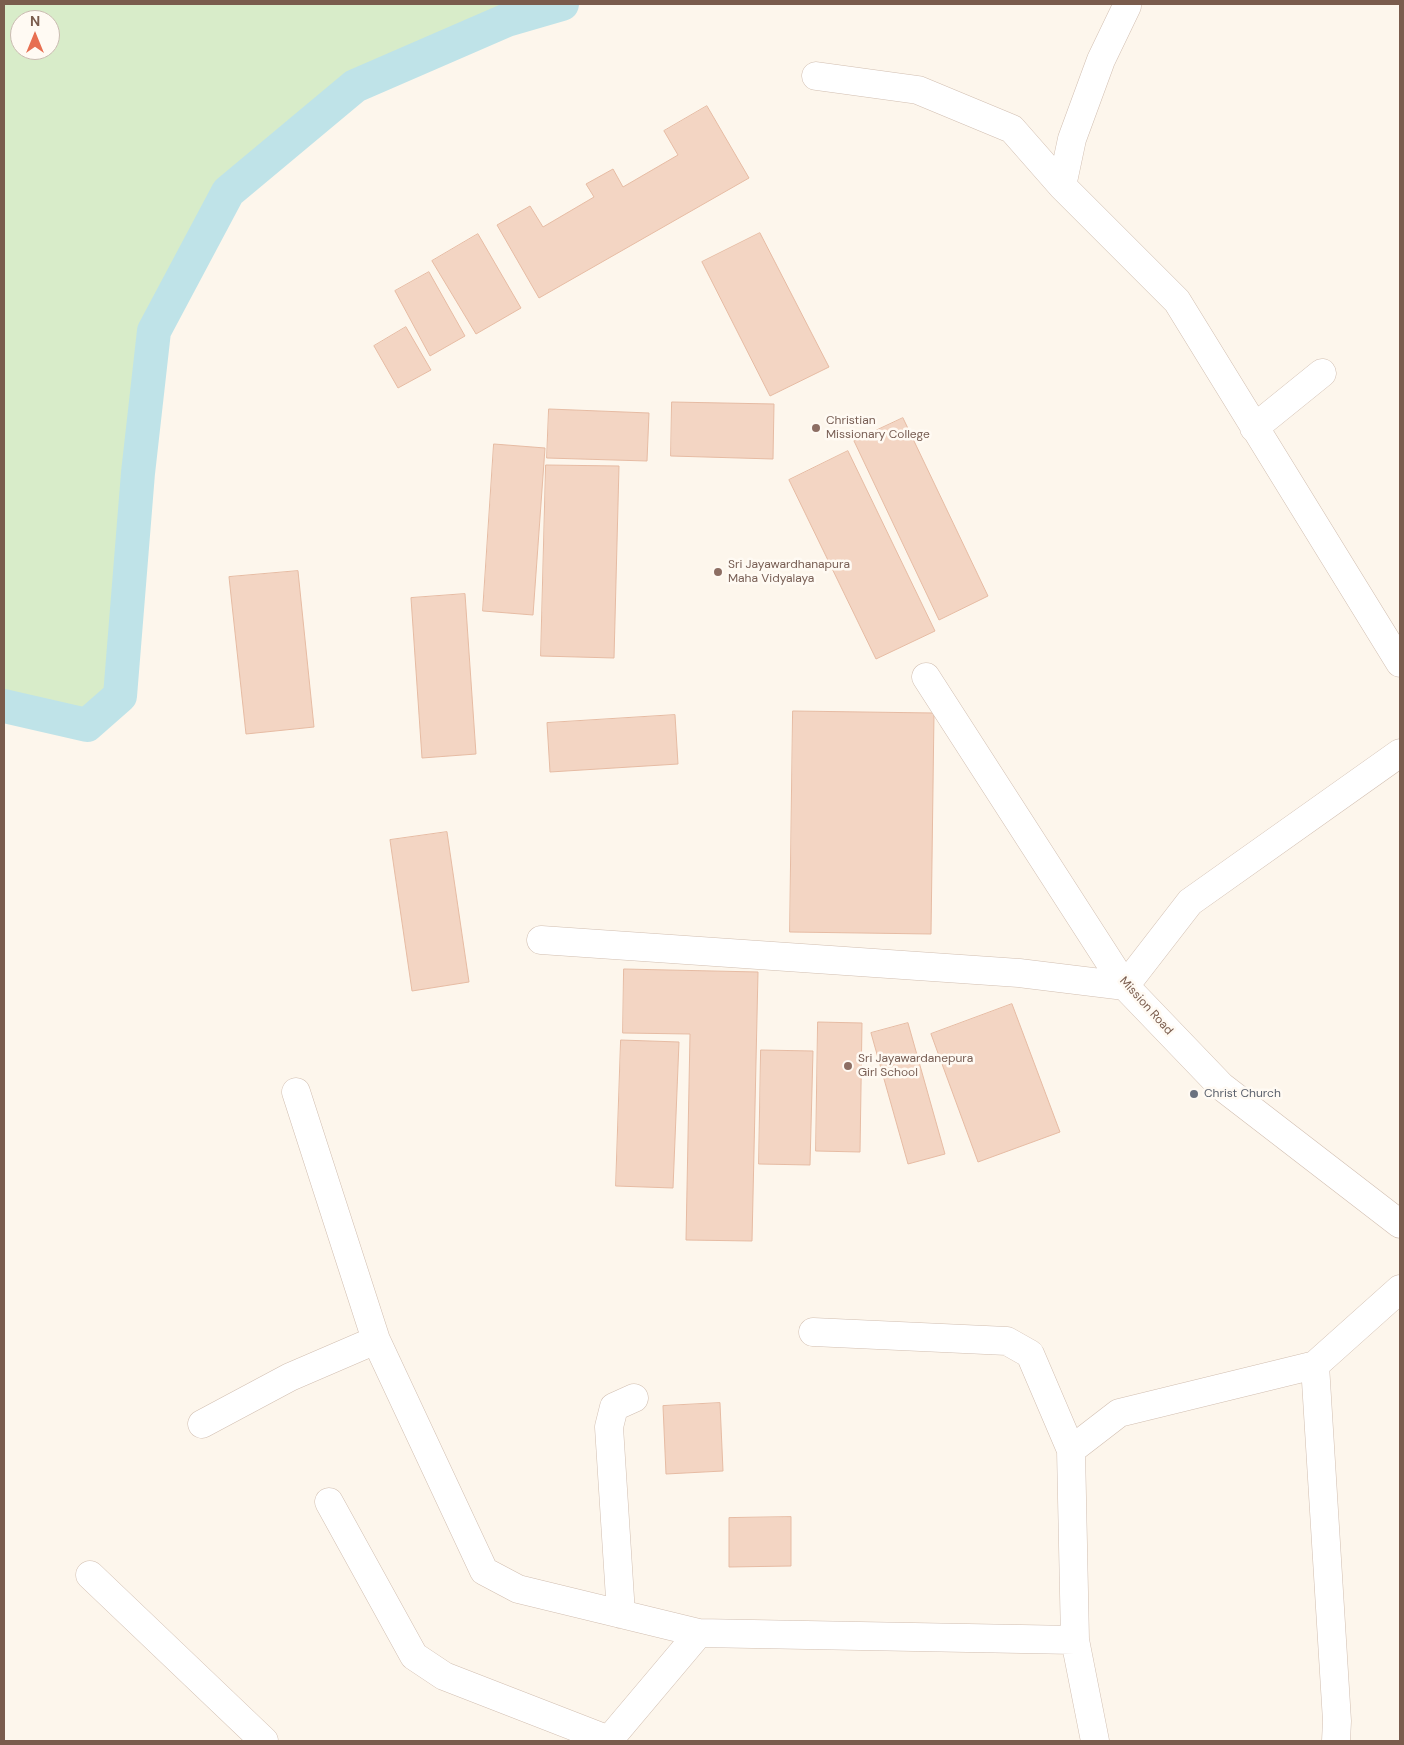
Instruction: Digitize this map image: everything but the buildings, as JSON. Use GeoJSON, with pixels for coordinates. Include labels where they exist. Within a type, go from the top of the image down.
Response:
{"type":"FeatureCollection","features":[{"type":"Feature","properties":{"kind":"street"},"geometry":{"type":"LineString","coordinates":[[1062,186],[1075,130],[1101,60],[1127,6]]}},
{"type":"Feature","properties":{"kind":"street"},"geometry":{"type":"LineString","coordinates":[[816,76],[918,90],[1012,128],[1062,186],[1177,301],[1400,663]]}},
{"type":"Feature","properties":{"kind":"street"},"geometry":{"type":"LineString","coordinates":[[1254,428],[1322,373]]}},
{"type":"Feature","properties":{"kind":"street","name":"Mission Road"},"geometry":{"type":"LineString","coordinates":[[926,677],[1125,986],[1221,1086],[1400,1224]]}},
{"type":"Feature","properties":{"kind":"street"},"geometry":{"type":"LineString","coordinates":[[541,940],[1019,974],[1125,986],[1190,902],[1400,753]]}},
{"type":"Feature","properties":{"kind":"street"},"geometry":{"type":"LineString","coordinates":[[296,1092],[376,1340],[484,1571],[518,1589],[699,1633],[1075,1640]]}},
{"type":"Feature","properties":{"kind":"street"},"geometry":{"type":"LineString","coordinates":[[1071,1450],[1119,1413],[1315,1365],[1400,1289]]}},
{"type":"Feature","properties":{"kind":"street"},"geometry":{"type":"LineString","coordinates":[[813,1332],[1007,1341],[1030,1354],[1071,1450],[1075,1640],[1095,1741]]}},
{"type":"Feature","properties":{"kind":"street"},"geometry":{"type":"LineString","coordinates":[[202,1424],[290,1378],[376,1340]]}},
{"type":"Feature","properties":{"kind":"street"},"geometry":{"type":"LineString","coordinates":[[1315,1365],[1337,1720],[1336,1741]]}},
{"type":"Feature","properties":{"kind":"street"},"geometry":{"type":"LineString","coordinates":[[621,1614],[609,1427],[614,1407],[634,1398]]}},
{"type":"Feature","properties":{"kind":"street"},"geometry":{"type":"LineString","coordinates":[[329,1502],[414,1656],[444,1676],[608,1741],[699,1633]]}},
{"type":"Feature","properties":{"kind":"street"},"geometry":{"type":"LineString","coordinates":[[90,1575],[264,1741]]}},
{"type":"Feature","properties":{"kind":"green space"},"geometry":{"type":"Polygon","coordinates":[[[4,4],[562,4],[507,20],[355,86],[228,192],[154,331],[138,473],[120,696],[87,725],[4,706],[4,4]]]}},
{"type":"Feature","properties":{"kind":"waterway"},"geometry":{"type":"LineString","coordinates":[[4,706],[87,725],[120,696],[138,473],[154,331],[228,192],[355,86],[507,20],[562,4]]}},
{"type":"Feature","properties":{"kind":"place","name":"Christian Missionary College"},"geometry":{"type":"Point","coordinates":[816,428]}},
{"type":"Feature","properties":{"kind":"place","name":"Sri Jayawardhanapura Maha Vidyalaya"},"geometry":{"type":"Point","coordinates":[718,572]}},
{"type":"Feature","properties":{"kind":"place","name":"Sri Jayawardanepura Girl School"},"geometry":{"type":"Point","coordinates":[848,1066]}},
{"type":"Feature","properties":{"kind":"place","name":"Christ Church"},"geometry":{"type":"Point","coordinates":[1194,1094]}}]}
